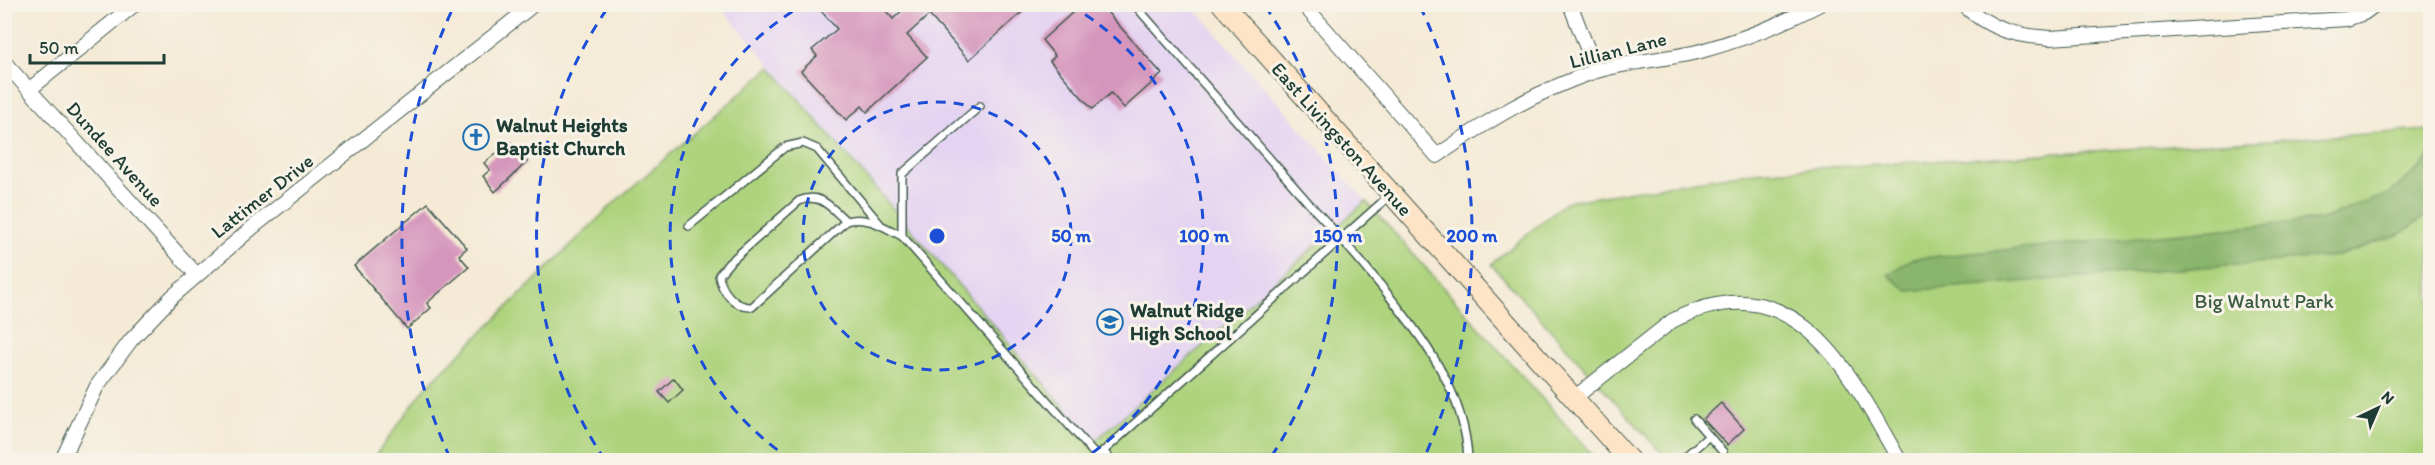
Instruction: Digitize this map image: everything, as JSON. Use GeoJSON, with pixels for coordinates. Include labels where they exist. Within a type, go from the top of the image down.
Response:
{"type":"FeatureCollection","features":[{"type":"Feature","properties":{"kind":"main road","name":"East Livingston Avenue"},"geometry":{"type":"LineString","coordinates":[[1222,4],[1629,460]]}},
{"type":"Feature","properties":{"kind":"street"},"geometry":{"type":"LineString","coordinates":[[30,89],[135,4]]}},
{"type":"Feature","properties":{"kind":"street","name":"Lattimer Drive"},"geometry":{"type":"LineString","coordinates":[[62,460],[97,386],[114,362],[155,314],[196,274],[534,4]]}},
{"type":"Feature","properties":{"kind":"street","name":"Lillian Lane"},"geometry":{"type":"LineString","coordinates":[[1303,4],[1437,156],[1498,115],[1534,95],[1596,72],[1700,51],[1786,21],[1820,4]]}},
{"type":"Feature","properties":{"kind":"street"},"geometry":{"type":"LineString","coordinates":[[1570,4],[1596,72]]}},
{"type":"Feature","properties":{"kind":"street"},"geometry":{"type":"LineString","coordinates":[[1963,4],[1990,25],[2008,33],[2050,38],[2347,19],[2364,13],[2376,4]]}},
{"type":"Feature","properties":{"kind":"street","name":"Dundee Avenue"},"geometry":{"type":"LineString","coordinates":[[4,62],[196,274]]}},
{"type":"Feature","properties":{"kind":"street"},"geometry":{"type":"LineString","coordinates":[[1574,398],[1672,321],[1689,312],[1722,303],[1760,305],[1806,327],[1828,347],[1860,391],[1899,460]]}},
{"type":"Feature","properties":{"kind":"lane"},"geometry":{"type":"LineString","coordinates":[[1134,4],[1312,207],[1342,238],[1424,339],[1454,397],[1467,440],[1468,460]]}},
{"type":"Feature","properties":{"kind":"lane"},"geometry":{"type":"LineString","coordinates":[[902,236],[902,174],[980,106]]}},
{"type":"Feature","properties":{"kind":"lane"},"geometry":{"type":"LineString","coordinates":[[689,226],[785,147],[803,143],[817,149],[882,226]]}},
{"type":"Feature","properties":{"kind":"lane"},"geometry":{"type":"LineString","coordinates":[[846,221],[821,199],[810,196],[799,201],[729,262],[719,275],[720,285],[733,300],[744,307],[752,307],[846,221],[856,218],[869,220],[902,236],[1096,457],[1391,194]]}},
{"type":"Feature","properties":{"kind":"lane"},"geometry":{"type":"LineString","coordinates":[[1694,419],[1723,452]]}},
{"type":"Feature","properties":{"kind":"lane"},"geometry":{"type":"LineString","coordinates":[[1681,460],[1709,436]]}},
{"type":"Feature","properties":{"kind":"lane"},"geometry":{"type":"LineString","coordinates":[[1103,451],[1111,460]]}},
{"type":"Feature","properties":{"kind":"shaded area","name":"Walnut Ridge High School"},"geometry":{"type":"Polygon","coordinates":[[[719,5],[1191,5],[1366,201],[1094,443],[719,5]]]}},
{"type":"Feature","properties":{"kind":"green space"},"geometry":{"type":"Polygon","coordinates":[[[771,67],[1094,442],[1366,201],[1597,460],[372,460],[426,387],[616,201],[771,67]]]}},
{"type":"Feature","properties":{"kind":"green space","name":"Big Walnut Park"},"geometry":{"type":"Polygon","coordinates":[[[2430,130],[2430,460],[1668,460],[1491,264],[1566,202],[1752,172],[2430,130]]]}},
{"type":"Feature","properties":{"kind":"green space"},"geometry":{"type":"Polygon","coordinates":[[[2430,154],[2430,213],[2400,234],[2338,256],[1908,291],[1888,275],[1911,259],[2319,220],[2389,194],[2424,164],[2430,154]]]}},
{"type":"Feature","properties":{"kind":"building"},"geometry":{"type":"Polygon","coordinates":[[[815,4],[880,4],[893,19],[909,4],[1031,4],[969,60],[929,15],[907,35],[927,57],[867,112],[862,106],[846,120],[801,71],[817,56],[812,50],[837,29],[815,4]]]}},
{"type":"Feature","properties":{"kind":"building"},"geometry":{"type":"Polygon","coordinates":[[[1082,4],[1100,4],[1162,74],[1124,108],[1111,93],[1092,109],[1050,61],[1055,56],[1042,40],[1082,4]]]}},
{"type":"Feature","properties":{"kind":"building"},"geometry":{"type":"Polygon","coordinates":[[[510,142],[527,162],[495,192],[483,176],[490,170],[484,163],[510,142]]]}},
{"type":"Feature","properties":{"kind":"building"},"geometry":{"type":"Polygon","coordinates":[[[428,203],[467,248],[459,255],[469,267],[427,303],[431,308],[407,329],[354,266],[428,203]]]}},
{"type":"Feature","properties":{"kind":"building"},"geometry":{"type":"Polygon","coordinates":[[[674,378],[683,390],[669,403],[659,392],[674,378]]]}},
{"type":"Feature","properties":{"kind":"building"},"geometry":{"type":"Polygon","coordinates":[[[1721,403],[1744,429],[1727,445],[1703,419],[1721,403]]]}},
{"type":"Feature","properties":{"kind":"place","name":"Walnut Heights Baptist Church"},"geometry":{"type":"Point","coordinates":[476,137]}},
{"type":"Feature","properties":{"kind":"place","name":"Walnut Ridge High School"},"geometry":{"type":"Point","coordinates":[1110,322]}}]}
